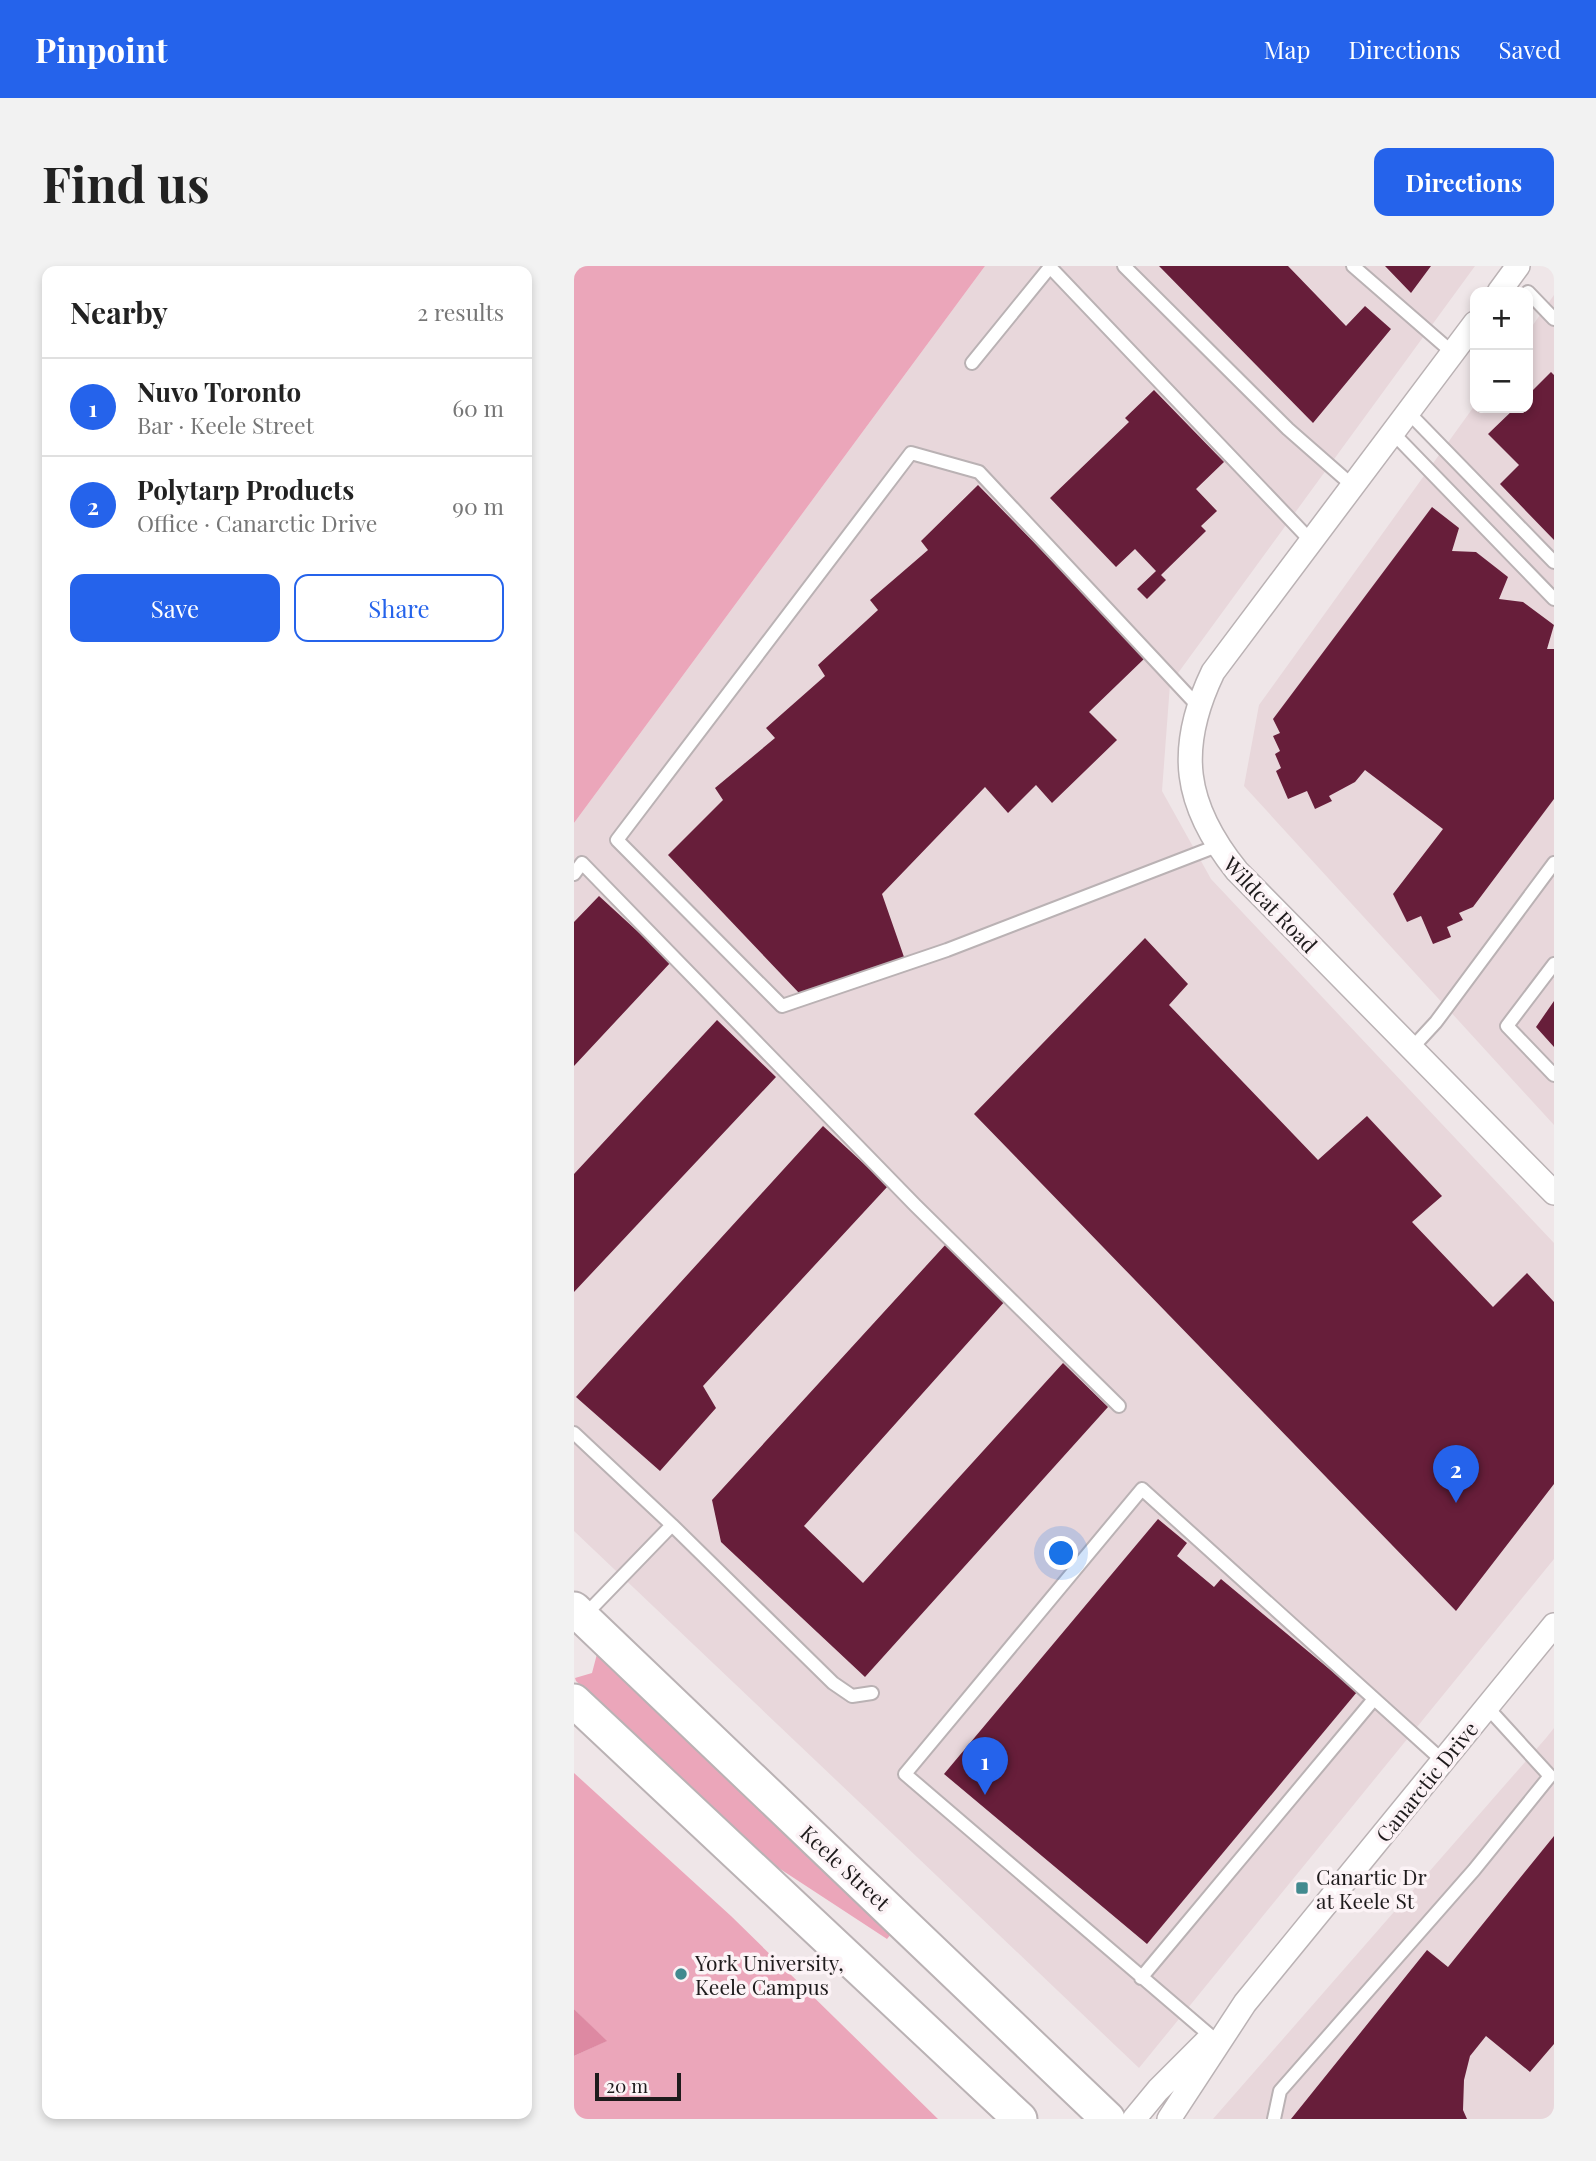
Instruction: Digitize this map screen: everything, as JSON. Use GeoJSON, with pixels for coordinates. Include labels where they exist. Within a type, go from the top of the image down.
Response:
{"type":"FeatureCollection","features":[{"type":"Feature","properties":{"kind":"main road","name":"Keele Street"},"geometry":{"type":"LineString","coordinates":[[577,1618],[1108,2119]]}},
{"type":"Feature","properties":{"kind":"main road"},"geometry":{"type":"LineString","coordinates":[[574,1701],[1020,2119]]}},
{"type":"Feature","properties":{"kind":"street","name":"Wildcat Road"},"geometry":{"type":"LineString","coordinates":[[1470,330],[1213,672],[1198,705],[1189,744],[1191,779],[1200,814],[1217,846],[1237,871],[1554,1194]]}},
{"type":"Feature","properties":{"kind":"street","name":"Canarctic Drive"},"geometry":{"type":"LineString","coordinates":[[1135,2119],[1158,2090],[1245,2003],[1554,1625]]}},
{"type":"Feature","properties":{"kind":"street","name":"Canarctic Drive"},"geometry":{"type":"LineString","coordinates":[[1169,2119],[1245,2003]]}},
{"type":"Feature","properties":{"kind":"lane"},"geometry":{"type":"LineString","coordinates":[[1124,266],[1288,429],[1353,486]]}},
{"type":"Feature","properties":{"kind":"lane"},"geometry":{"type":"LineString","coordinates":[[1353,266],[1453,353]]}},
{"type":"Feature","properties":{"kind":"lane"},"geometry":{"type":"LineString","coordinates":[[972,363],[1050,267],[1312,542]]}},
{"type":"Feature","properties":{"kind":"lane"},"geometry":{"type":"LineString","coordinates":[[1533,297],[1554,319]]}},
{"type":"Feature","properties":{"kind":"lane"},"geometry":{"type":"LineString","coordinates":[[1409,412],[1554,562]]}},
{"type":"Feature","properties":{"kind":"lane"},"geometry":{"type":"LineString","coordinates":[[1393,433],[1554,599]]}},
{"type":"Feature","properties":{"kind":"lane"},"geometry":{"type":"LineString","coordinates":[[1198,705],[979,472],[911,453],[617,840],[782,1006],[947,950],[1217,846]]}},
{"type":"Feature","properties":{"kind":"lane"},"geometry":{"type":"LineString","coordinates":[[574,874],[582,863],[915,1205],[1119,1406]]}},
{"type":"Feature","properties":{"kind":"lane"},"geometry":{"type":"LineString","coordinates":[[1412,1048],[1436,1022],[1554,863]]}},
{"type":"Feature","properties":{"kind":"lane"},"geometry":{"type":"LineString","coordinates":[[1554,964],[1507,1026],[1554,1075]]}},
{"type":"Feature","properties":{"kind":"lane"},"geometry":{"type":"LineString","coordinates":[[574,1433],[833,1683],[852,1696],[872,1693]]}},
{"type":"Feature","properties":{"kind":"lane"},"geometry":{"type":"LineString","coordinates":[[1212,2037],[905,1774],[1142,1489],[1443,1761]]}},
{"type":"Feature","properties":{"kind":"lane"},"geometry":{"type":"LineString","coordinates":[[577,1618],[672,1525]]}},
{"type":"Feature","properties":{"kind":"lane"},"geometry":{"type":"LineString","coordinates":[[1141,1978],[1374,1699]]}},
{"type":"Feature","properties":{"kind":"lane"},"geometry":{"type":"LineString","coordinates":[[1274,2119],[1280,2091],[1474,1870],[1552,1776],[1487,1707]]}},
{"type":"Feature","properties":{"kind":"shaded area"},"geometry":{"type":"Polygon","coordinates":[[[574,266],[985,266],[574,823],[574,266]]]}},
{"type":"Feature","properties":{"kind":"shaded area"},"geometry":{"type":"Polygon","coordinates":[[[985,266],[1475,266],[1170,684],[1162,791],[1211,879],[1554,1243],[1554,1559],[1139,2068],[574,1531],[574,823],[985,266]]]}},
{"type":"Feature","properties":{"kind":"shaded area"},"geometry":{"type":"Polygon","coordinates":[[[1554,295],[1554,1125],[1244,786],[1259,705],[1470,412],[1533,413],[1533,325],[1554,295]]]}},
{"type":"Feature","properties":{"kind":"shaded area"},"geometry":{"type":"Polygon","coordinates":[[[597,1654],[891,1934],[887,1939],[771,1863],[576,1681],[575,1678],[592,1673],[597,1654]]]}},
{"type":"Feature","properties":{"kind":"shaded area"},"geometry":{"type":"Polygon","coordinates":[[[1554,1728],[1554,2119],[1213,2119],[1546,1738],[1554,1728]]]}},
{"type":"Feature","properties":{"kind":"shaded area","name":"York University, Keele Campus"},"geometry":{"type":"Polygon","coordinates":[[[574,1773],[731,1916],[938,2119],[574,2119],[574,2056],[606,2041],[574,2009],[574,1773]]]}},
{"type":"Feature","properties":{"kind":"shaded area"},"geometry":{"type":"Polygon","coordinates":[[[574,2009],[607,2041],[574,2056],[574,2009]]]}},
{"type":"Feature","properties":{"kind":"building"},"geometry":{"type":"Polygon","coordinates":[[[1159,266],[1288,266],[1346,326],[1365,306],[1391,329],[1313,423],[1159,266]]]}},
{"type":"Feature","properties":{"kind":"building"},"geometry":{"type":"Polygon","coordinates":[[[1385,266],[1431,266],[1411,293],[1385,266]]]}},
{"type":"Feature","properties":{"kind":"building"},"geometry":{"type":"Polygon","coordinates":[[[1551,372],[1554,375],[1554,540],[1500,484],[1519,465],[1488,434],[1510,413],[1533,413],[1533,390],[1551,372]]]}},
{"type":"Feature","properties":{"kind":"building"},"geometry":{"type":"Polygon","coordinates":[[[1154,390],[1224,462],[1196,489],[1217,511],[1201,526],[1206,531],[1161,575],[1166,580],[1147,599],[1137,589],[1156,571],[1135,549],[1116,567],[1050,498],[1129,422],[1125,418],[1154,390]]]}},
{"type":"Feature","properties":{"kind":"building"},"geometry":{"type":"Polygon","coordinates":[[[978,485],[1146,657],[1089,712],[1117,740],[1052,803],[1036,785],[1008,813],[985,787],[882,894],[904,957],[800,994],[668,855],[723,800],[715,788],[775,738],[766,728],[825,676],[818,665],[878,610],[870,600],[928,550],[921,541],[978,485]]]}},
{"type":"Feature","properties":{"kind":"building"},"geometry":{"type":"Polygon","coordinates":[[[1432,507],[1459,528],[1452,551],[1476,552],[1508,577],[1499,599],[1523,602],[1554,625],[1547,649],[1554,649],[1554,799],[1473,907],[1459,913],[1463,920],[1447,927],[1451,937],[1433,944],[1421,916],[1407,922],[1393,894],[1443,829],[1365,770],[1355,782],[1329,796],[1332,801],[1315,809],[1307,791],[1288,799],[1276,771],[1281,768],[1275,754],[1280,751],[1273,736],[1280,733],[1273,719],[1432,507]]]}},
{"type":"Feature","properties":{"kind":"building"},"geometry":{"type":"Polygon","coordinates":[[[599,896],[671,962],[574,1066],[574,922],[599,896]]]}},
{"type":"Feature","properties":{"kind":"building"},"geometry":{"type":"Polygon","coordinates":[[[1145,938],[1188,984],[1169,1005],[1318,1160],[1367,1116],[1442,1196],[1412,1222],[1493,1307],[1527,1273],[1554,1302],[1554,1484],[1456,1611],[974,1114],[1145,938]]]}},
{"type":"Feature","properties":{"kind":"building"},"geometry":{"type":"Polygon","coordinates":[[[1554,1001],[1554,1047],[1536,1027],[1554,1001]]]}},
{"type":"Feature","properties":{"kind":"building"},"geometry":{"type":"Polygon","coordinates":[[[717,1020],[776,1077],[574,1292],[574,1174],[717,1020]]]}},
{"type":"Feature","properties":{"kind":"building"},"geometry":{"type":"Polygon","coordinates":[[[823,1126],[888,1186],[703,1386],[716,1408],[660,1471],[576,1397],[823,1126]]]}},
{"type":"Feature","properties":{"kind":"building"},"geometry":{"type":"Polygon","coordinates":[[[947,1243],[1006,1300],[804,1526],[863,1583],[1063,1363],[1108,1407],[865,1677],[721,1542],[712,1500],[947,1243]]]}},
{"type":"Feature","properties":{"kind":"building"},"geometry":{"type":"Polygon","coordinates":[[[1158,1519],[1187,1543],[1177,1556],[1214,1587],[1221,1579],[1357,1692],[1147,1944],[944,1774],[1158,1519]]]}},
{"type":"Feature","properties":{"kind":"building"},"geometry":{"type":"Polygon","coordinates":[[[1554,1836],[1554,2044],[1530,2072],[1486,2036],[1470,2056],[1464,2080],[1463,2110],[1467,2119],[1291,2119],[1427,1950],[1448,1967],[1554,1836]]]}},
{"type":"Feature","properties":{"kind":"place","name":"Polytarp Products"},"geometry":{"type":"Point","coordinates":[1456,1503]}},
{"type":"Feature","properties":{"kind":"place","name":"Nuvo Toronto"},"geometry":{"type":"Point","coordinates":[985,1795]}},
{"type":"Feature","properties":{"kind":"place","name":"Canartic Dr at Keele St"},"geometry":{"type":"Point","coordinates":[1302,1888]}},
{"type":"Feature","properties":{"kind":"place","name":"York University, Keele Campus"},"geometry":{"type":"Point","coordinates":[681,1974]}}]}
